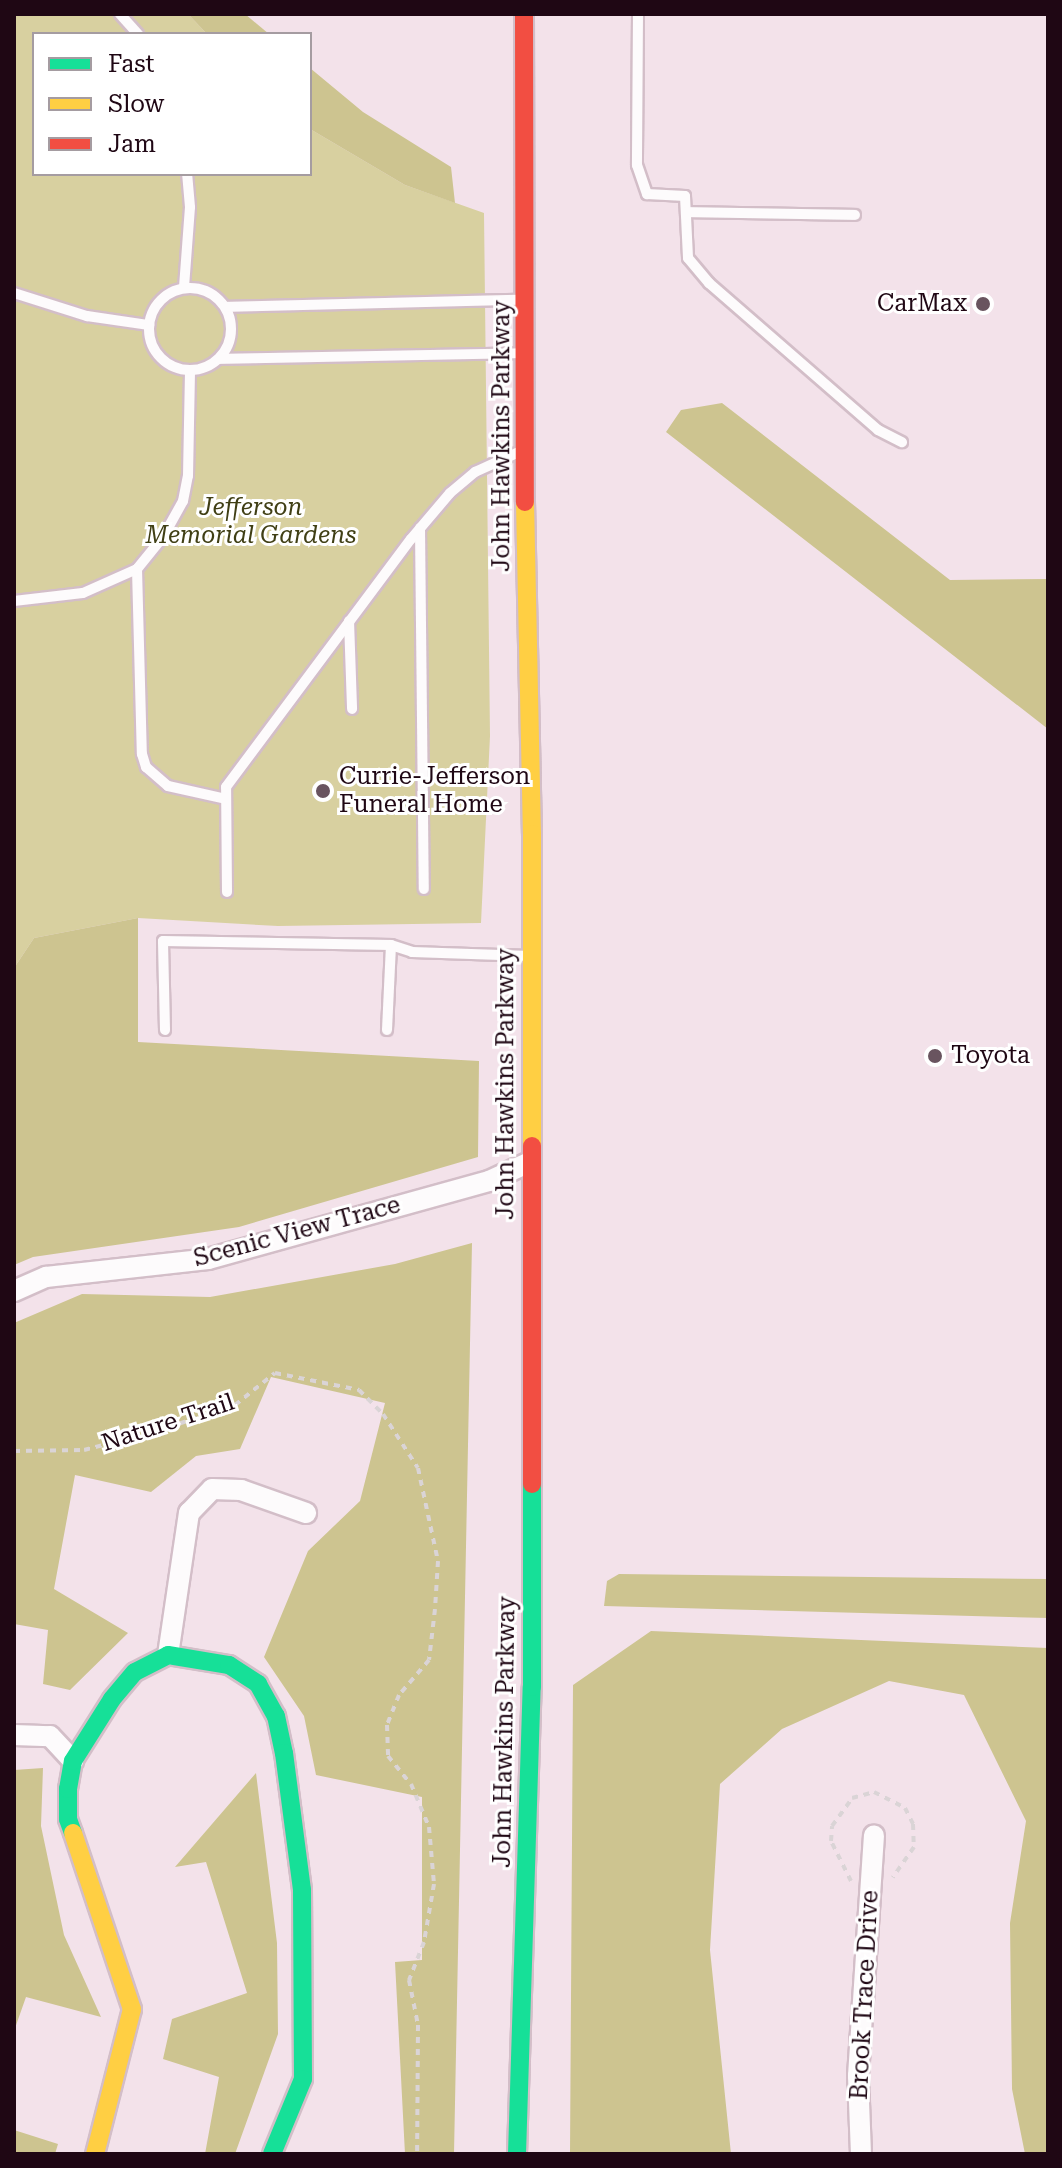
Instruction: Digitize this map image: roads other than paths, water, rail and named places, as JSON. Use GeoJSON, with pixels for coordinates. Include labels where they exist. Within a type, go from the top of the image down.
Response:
{"type":"FeatureCollection","features":[{"type":"Feature","properties":{"kind":"main road","name":"John Hawkins Parkway"},"geometry":{"type":"LineString","coordinates":[[517,2154],[532,1687],[532,834],[524,450],[524,14]]}},
{"type":"Feature","properties":{"kind":"main road"},"geometry":{"type":"LineString","coordinates":[[95,2154],[132,2009],[68,1819],[73,1761],[112,1699],[135,1672],[168,1655],[229,1665],[258,1684],[276,1716],[284,1753],[302,1890],[303,2079],[272,2154]]}},
{"type":"Feature","properties":{"kind":"street","name":"Scenic View Trace"},"geometry":{"type":"LineString","coordinates":[[14,1291],[46,1277],[208,1259],[489,1181],[530,1162]]}},
{"type":"Feature","properties":{"kind":"street"},"geometry":{"type":"LineString","coordinates":[[168,1655],[189,1513],[212,1489],[241,1490],[306,1513]]}},
{"type":"Feature","properties":{"kind":"street"},"geometry":{"type":"LineString","coordinates":[[14,1735],[50,1736],[73,1761]]}},
{"type":"Feature","properties":{"kind":"street","name":"Brook Trace Drive"},"geometry":{"type":"LineString","coordinates":[[861,2154],[858,2076],[874,1836]]}},
{"type":"Feature","properties":{"kind":"lane"},"geometry":{"type":"LineString","coordinates":[[120,14],[136,32]]}},
{"type":"Feature","properties":{"kind":"lane"},"geometry":{"type":"LineString","coordinates":[[638,14],[637,165],[647,194],[685,196],[688,258],[709,283],[878,430],[902,442]]}},
{"type":"Feature","properties":{"kind":"lane"},"geometry":{"type":"LineString","coordinates":[[184,287],[190,207],[187,176]]}},
{"type":"Feature","properties":{"kind":"lane"},"geometry":{"type":"LineString","coordinates":[[686,212],[855,215]]}},
{"type":"Feature","properties":{"kind":"lane"},"geometry":{"type":"LineString","coordinates":[[219,359],[231,339],[232,326],[226,307],[211,292],[184,287],[160,300],[149,325],[150,339],[164,362],[190,370],[203,368],[219,359],[526,353]]}},
{"type":"Feature","properties":{"kind":"lane"},"geometry":{"type":"LineString","coordinates":[[14,293],[87,316],[149,325]]}},
{"type":"Feature","properties":{"kind":"lane"},"geometry":{"type":"LineString","coordinates":[[226,307],[525,300]]}},
{"type":"Feature","properties":{"kind":"lane"},"geometry":{"type":"LineString","coordinates":[[14,601],[83,593],[137,569],[163,537],[183,501],[188,476],[190,370]]}},
{"type":"Feature","properties":{"kind":"lane"},"geometry":{"type":"LineString","coordinates":[[227,892],[226,787],[420,528],[475,472],[524,450]]}},
{"type":"Feature","properties":{"kind":"lane"},"geometry":{"type":"LineString","coordinates":[[420,528],[424,889]]}},
{"type":"Feature","properties":{"kind":"lane"},"geometry":{"type":"LineString","coordinates":[[137,569],[142,754],[146,767],[168,786],[226,799]]}},
{"type":"Feature","properties":{"kind":"lane"},"geometry":{"type":"LineString","coordinates":[[349,621],[352,709]]}},
{"type":"Feature","properties":{"kind":"lane"},"geometry":{"type":"LineString","coordinates":[[165,1030],[163,941],[391,945],[412,952],[530,956]]}},
{"type":"Feature","properties":{"kind":"lane"},"geometry":{"type":"LineString","coordinates":[[387,1030],[391,945]]}},
{"type":"Feature","properties":{"kind":"place","name":"CarMax"},"geometry":{"type":"Point","coordinates":[983,304]}},
{"type":"Feature","properties":{"kind":"place","name":"Currie-Jefferson Funeral Home"},"geometry":{"type":"Point","coordinates":[323,791]}},
{"type":"Feature","properties":{"kind":"place","name":"Toyota"},"geometry":{"type":"Point","coordinates":[935,1056]}},
{"type":"Feature","properties":{"kind":"park label","name":"Jefferson Memorial Gardens"},"geometry":{"type":"Point","coordinates":[251,522]}}]}
